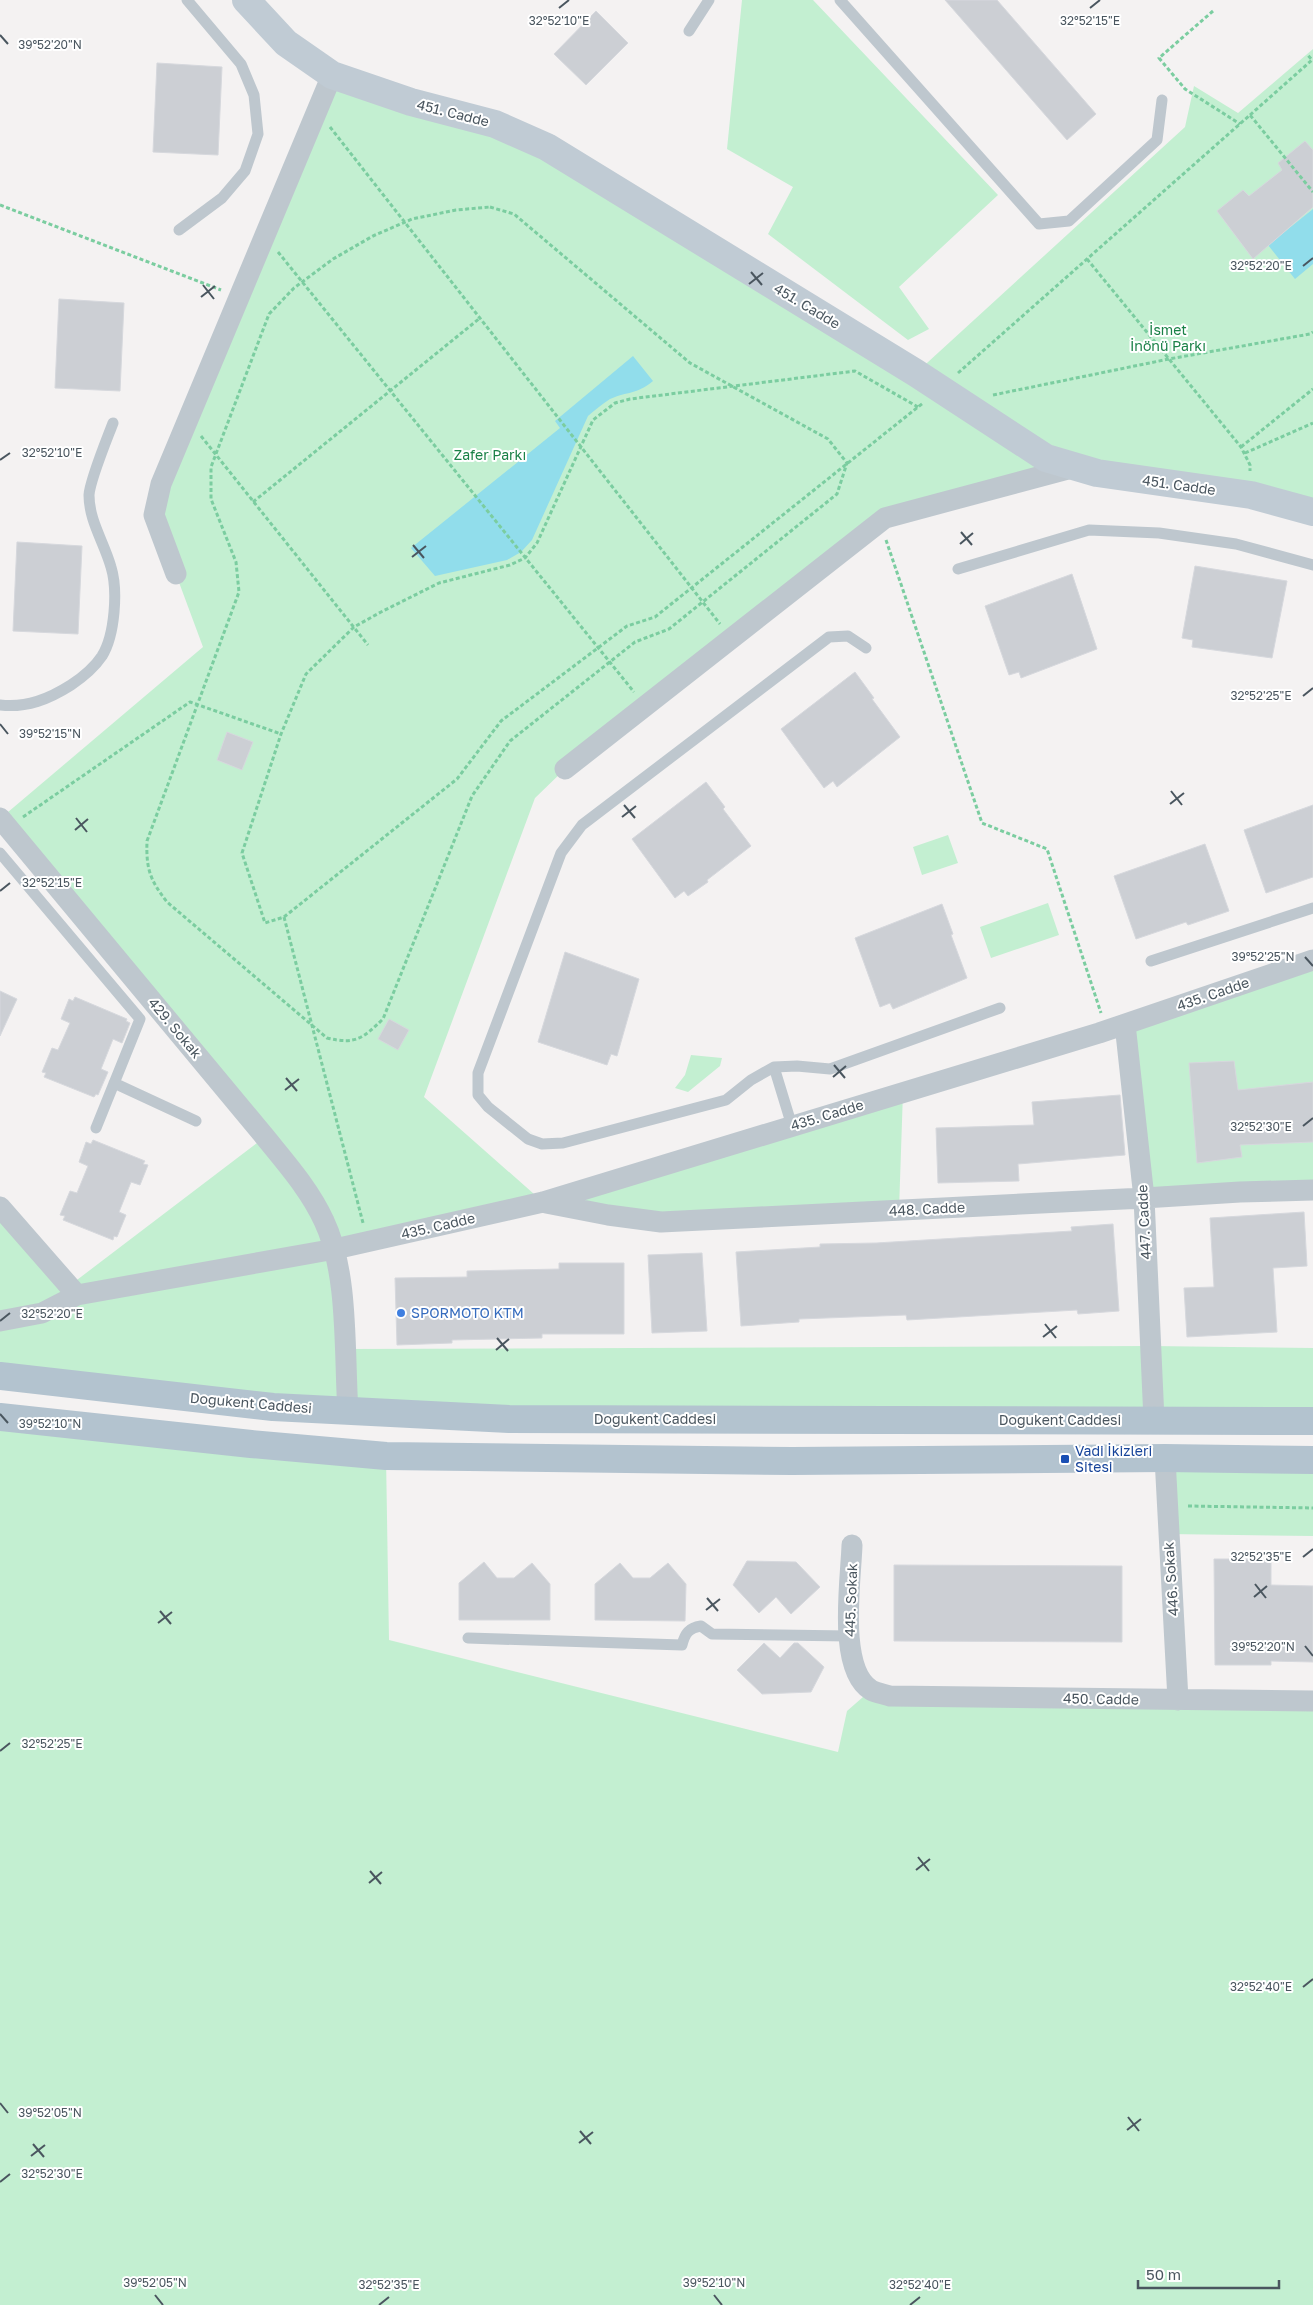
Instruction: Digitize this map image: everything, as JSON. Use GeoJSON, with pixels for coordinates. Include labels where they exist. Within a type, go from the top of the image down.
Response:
{"type":"FeatureCollection","features":[{"type":"Feature","properties":{"kind":"main road","name":"Doğukent Caddesi"},"geometry":{"type":"LineString","coordinates":[[0,1376],[273,1407],[509,1419],[1313,1421]]}},
{"type":"Feature","properties":{"kind":"main road"},"geometry":{"type":"LineString","coordinates":[[0,1417],[252,1444],[386,1456],[792,1461],[1165,1458],[1313,1460]]}},
{"type":"Feature","properties":{"kind":"street","name":"451. Cadde"},"geometry":{"type":"LineString","coordinates":[[246,0],[286,44],[332,75],[410,102],[495,124],[547,147],[951,396],[1046,458],[1097,473],[1251,495],[1313,512]]}},
{"type":"Feature","properties":{"kind":"street"},"geometry":{"type":"LineString","coordinates":[[176,574],[154,515],[161,484],[332,75]]}},
{"type":"Feature","properties":{"kind":"street"},"geometry":{"type":"LineString","coordinates":[[565,769],[886,518],[1075,467]]}},
{"type":"Feature","properties":{"kind":"street","name":"429. Sokak"},"geometry":{"type":"LineString","coordinates":[[4,822],[299,1179],[325,1221],[334,1249],[341,1286],[348,1412]]}},
{"type":"Feature","properties":{"kind":"street","name":"435. Cadde"},"geometry":{"type":"LineString","coordinates":[[0,1322],[42,1314],[77,1296],[334,1249],[543,1202],[1115,1027],[1313,960]]}},
{"type":"Feature","properties":{"kind":"street","name":"447. Cadde"},"geometry":{"type":"LineString","coordinates":[[1115,1027],[1144,1198],[1154,1420]]}},
{"type":"Feature","properties":{"kind":"street","name":"448. Cadde"},"geometry":{"type":"LineString","coordinates":[[543,1202],[608,1216],[661,1222],[1240,1192],[1313,1190]]}},
{"type":"Feature","properties":{"kind":"street"},"geometry":{"type":"LineString","coordinates":[[0,1208],[77,1296]]}},
{"type":"Feature","properties":{"kind":"street","name":"446. Sokak"},"geometry":{"type":"LineString","coordinates":[[1165,1458],[1178,1700]]}},
{"type":"Feature","properties":{"kind":"street","name":"445. Sokak"},"geometry":{"type":"LineString","coordinates":[[852,1545],[848,1636],[855,1672],[871,1690],[890,1696]]}},
{"type":"Feature","properties":{"kind":"street","name":"450. Cadde"},"geometry":{"type":"LineString","coordinates":[[890,1696],[1313,1701]]}},
{"type":"Feature","properties":{"kind":"lane"},"geometry":{"type":"LineString","coordinates":[[179,230],[222,198],[245,171],[258,134],[254,95],[241,64],[187,0]]}},
{"type":"Feature","properties":{"kind":"lane"},"geometry":{"type":"LineString","coordinates":[[689,32],[709,0]]}},
{"type":"Feature","properties":{"kind":"lane"},"geometry":{"type":"LineString","coordinates":[[840,0],[1039,224],[1069,222],[1157,140],[1162,100]]}},
{"type":"Feature","properties":{"kind":"lane"},"geometry":{"type":"LineString","coordinates":[[0,705],[36,703],[84,676],[102,656],[111,633],[114,601],[112,569],[103,542],[90,516],[89,493],[113,422]]}},
{"type":"Feature","properties":{"kind":"lane"},"geometry":{"type":"LineString","coordinates":[[958,569],[1089,530],[1160,534],[1236,544],[1313,565]]}},
{"type":"Feature","properties":{"kind":"lane"},"geometry":{"type":"LineString","coordinates":[[866,648],[848,636],[829,638],[582,825],[561,853],[478,1074],[478,1095],[488,1107],[528,1139],[542,1144],[563,1143],[726,1100],[751,1080],[774,1068],[797,1066],[830,1069],[1000,1008]]}},
{"type":"Feature","properties":{"kind":"lane"},"geometry":{"type":"LineString","coordinates":[[0,853],[140,1019],[96,1128]]}},
{"type":"Feature","properties":{"kind":"lane"},"geometry":{"type":"LineString","coordinates":[[1151,961],[1313,908]]}},
{"type":"Feature","properties":{"kind":"lane"},"geometry":{"type":"LineString","coordinates":[[68,934],[85,921]]}},
{"type":"Feature","properties":{"kind":"lane"},"geometry":{"type":"LineString","coordinates":[[774,1068],[792,1126]]}},
{"type":"Feature","properties":{"kind":"lane"},"geometry":{"type":"LineString","coordinates":[[114,1083],[196,1121]]}},
{"type":"Feature","properties":{"kind":"lane"},"geometry":{"type":"LineString","coordinates":[[468,1638],[682,1645],[684,1636],[691,1628],[701,1626],[712,1634],[848,1636]]}},
{"type":"Feature","properties":{"kind":"path"},"geometry":{"type":"LineString","coordinates":[[1213,11],[1160,58],[1185,90],[1240,124]]}},
{"type":"Feature","properties":{"kind":"path"},"geometry":{"type":"LineString","coordinates":[[951,396],[1087,259],[1312,60],[1307,54]]}},
{"type":"Feature","properties":{"kind":"path"},"geometry":{"type":"LineString","coordinates":[[318,111],[732,639]]}},
{"type":"Feature","properties":{"kind":"path"},"geometry":{"type":"LineString","coordinates":[[1250,115],[1313,192]]}},
{"type":"Feature","properties":{"kind":"path"},"geometry":{"type":"LineString","coordinates":[[0,205],[239,297]]}},
{"type":"Feature","properties":{"kind":"path"},"geometry":{"type":"LineString","coordinates":[[490,207],[514,214],[690,363],[828,439],[847,463],[837,494],[669,630],[635,642],[510,741],[472,796],[383,1019],[366,1035],[346,1042],[327,1038],[168,902],[154,885],[146,863],[147,840],[239,592],[236,562],[211,499],[211,468],[269,314],[302,282],[333,259],[365,240],[405,222],[456,210],[490,207]]}},
{"type":"Feature","properties":{"kind":"path"},"geometry":{"type":"LineString","coordinates":[[265,236],[645,706]]}},
{"type":"Feature","properties":{"kind":"path"},"geometry":{"type":"LineString","coordinates":[[1087,259],[1242,447],[1313,389]]}},
{"type":"Feature","properties":{"kind":"path"},"geometry":{"type":"LineString","coordinates":[[253,502],[480,318]]}},
{"type":"Feature","properties":{"kind":"path"},"geometry":{"type":"LineString","coordinates":[[918,407],[855,371],[656,394],[614,403],[593,420],[537,543],[524,557],[510,565],[439,583],[354,627],[306,674],[281,734],[242,853],[265,923],[284,916],[457,779],[502,721],[627,626],[655,617],[918,407],[951,396],[1169,359],[1313,332]]}},
{"type":"Feature","properties":{"kind":"path"},"geometry":{"type":"LineString","coordinates":[[188,420],[368,645]]}},
{"type":"Feature","properties":{"kind":"path"},"geometry":{"type":"LineString","coordinates":[[1245,453],[1313,423]]}},
{"type":"Feature","properties":{"kind":"path"},"geometry":{"type":"LineString","coordinates":[[880,523],[982,823],[1047,849],[1115,1027]]}},
{"type":"Feature","properties":{"kind":"path"},"geometry":{"type":"LineString","coordinates":[[4,822],[184,704],[190,702],[281,734]]}},
{"type":"Feature","properties":{"kind":"path"},"geometry":{"type":"LineString","coordinates":[[284,916],[368,1242]]}},
{"type":"Feature","properties":{"kind":"path"},"geometry":{"type":"LineString","coordinates":[[1167,1506],[1313,1508]]}},
{"type":"Feature","properties":{"kind":"green space"},"geometry":{"type":"Polygon","coordinates":[[[742,0],[813,0],[998,195],[899,287],[929,329],[908,340],[768,234],[793,187],[727,149],[742,0]]]}},
{"type":"Feature","properties":{"kind":"green space","name":"Zafer Parkı"},"geometry":{"type":"Polygon","coordinates":[[[1313,49],[1313,512],[1097,473],[885,518],[565,769],[535,798],[424,1097],[543,1202],[335,1249],[344,1349],[1151,1346],[1313,1348],[1313,1420],[348,1412],[0,1376],[0,1207],[69,1286],[265,1137],[1,818],[203,647],[154,515],[332,75],[495,124],[916,373],[1185,127],[1194,86],[1238,113],[1313,49]]]}},
{"type":"Feature","properties":{"kind":"green space"},"geometry":{"type":"Polygon","coordinates":[[[948,835],[958,863],[922,875],[913,847],[948,835]]]}},
{"type":"Feature","properties":{"kind":"green space"},"geometry":{"type":"Polygon","coordinates":[[[1048,903],[1059,935],[991,958],[980,927],[1048,903]]]}},
{"type":"Feature","properties":{"kind":"green space"},"geometry":{"type":"Polygon","coordinates":[[[1313,960],[1313,1190],[1144,1198],[1125,1024],[1313,960]]]}},
{"type":"Feature","properties":{"kind":"green space"},"geometry":{"type":"Polygon","coordinates":[[[691,1055],[722,1058],[720,1066],[688,1092],[675,1088],[685,1075],[691,1055]]]}},
{"type":"Feature","properties":{"kind":"green space"},"geometry":{"type":"Polygon","coordinates":[[[903,1092],[899,1210],[661,1222],[543,1202],[903,1092]]]}},
{"type":"Feature","properties":{"kind":"green space"},"geometry":{"type":"Polygon","coordinates":[[[0,1417],[386,1456],[389,1640],[838,1752],[847,1711],[871,1690],[1313,1701],[1313,2305],[0,2305],[0,1417]]]}},
{"type":"Feature","properties":{"kind":"green space"},"geometry":{"type":"Polygon","coordinates":[[[1165,1458],[1313,1460],[1313,1536],[1168,1534],[1165,1458]]]}},
{"type":"Feature","properties":{"kind":"water"},"geometry":{"type":"Polygon","coordinates":[[[1313,209],[1313,264],[1295,279],[1268,245],[1313,209]]]}},
{"type":"Feature","properties":{"kind":"water"},"geometry":{"type":"Polygon","coordinates":[[[633,356],[653,381],[637,391],[610,399],[588,416],[532,540],[521,552],[507,560],[435,576],[411,548],[560,428],[555,421],[633,356]]]}},
{"type":"Feature","properties":{"kind":"building"},"geometry":{"type":"Polygon","coordinates":[[[945,0],[997,0],[1096,114],[1067,140],[945,0]]]}},
{"type":"Feature","properties":{"kind":"building"},"geometry":{"type":"Polygon","coordinates":[[[596,11],[628,43],[586,85],[554,54],[596,11]]]}},
{"type":"Feature","properties":{"kind":"building"},"geometry":{"type":"Polygon","coordinates":[[[157,63],[222,67],[218,155],[153,152],[157,63]]]}},
{"type":"Feature","properties":{"kind":"building"},"geometry":{"type":"Polygon","coordinates":[[[1305,141],[1313,150],[1313,207],[1253,259],[1217,211],[1243,190],[1249,196],[1282,170],[1278,163],[1305,141]]]}},
{"type":"Feature","properties":{"kind":"building"},"geometry":{"type":"Polygon","coordinates":[[[59,299],[124,303],[120,391],[55,388],[59,299]]]}},
{"type":"Feature","properties":{"kind":"building"},"geometry":{"type":"Polygon","coordinates":[[[17,542],[82,546],[78,634],[13,631],[17,542]]]}},
{"type":"Feature","properties":{"kind":"building"},"geometry":{"type":"Polygon","coordinates":[[[1195,566],[1287,581],[1272,658],[1192,647],[1193,640],[1182,638],[1195,566]]]}},
{"type":"Feature","properties":{"kind":"building"},"geometry":{"type":"Polygon","coordinates":[[[1072,574],[1097,649],[1021,678],[1019,672],[1009,675],[985,606],[1072,574]]]}},
{"type":"Feature","properties":{"kind":"building"},"geometry":{"type":"Polygon","coordinates":[[[855,672],[900,737],[837,787],[833,781],[824,788],[781,729],[855,672]]]}},
{"type":"Feature","properties":{"kind":"building"},"geometry":{"type":"Polygon","coordinates":[[[227,732],[253,742],[242,770],[217,760],[227,732]]]}},
{"type":"Feature","properties":{"kind":"building"},"geometry":{"type":"Polygon","coordinates":[[[706,782],[725,807],[723,809],[751,846],[688,896],[684,891],[675,898],[632,839],[706,782]]]}},
{"type":"Feature","properties":{"kind":"building"},"geometry":{"type":"Polygon","coordinates":[[[1313,805],[1313,877],[1266,893],[1244,830],[1313,805]]]}},
{"type":"Feature","properties":{"kind":"building"},"geometry":{"type":"Polygon","coordinates":[[[1205,844],[1229,911],[1188,925],[1186,922],[1136,939],[1114,876],[1205,844]]]}},
{"type":"Feature","properties":{"kind":"building"},"geometry":{"type":"Polygon","coordinates":[[[942,904],[967,978],[893,1009],[890,1003],[880,1007],[855,938],[942,904]]]}},
{"type":"Feature","properties":{"kind":"building"},"geometry":{"type":"Polygon","coordinates":[[[565,952],[639,979],[617,1056],[611,1054],[607,1065],[538,1042],[565,952]]]}},
{"type":"Feature","properties":{"kind":"building"},"geometry":{"type":"Polygon","coordinates":[[[0,991],[17,999],[0,1036],[0,991]]]}},
{"type":"Feature","properties":{"kind":"building"},"geometry":{"type":"Polygon","coordinates":[[[75,997],[127,1019],[126,1021],[130,1023],[122,1043],[113,1039],[101,1069],[108,1072],[98,1095],[96,1094],[94,1097],[44,1077],[46,1073],[42,1072],[52,1048],[58,1050],[70,1023],[61,1019],[69,999],[73,1001],[75,997]]]}},
{"type":"Feature","properties":{"kind":"building"},"geometry":{"type":"Polygon","coordinates":[[[389,1019],[409,1030],[398,1050],[378,1039],[389,1019]]]}},
{"type":"Feature","properties":{"kind":"building"},"geometry":{"type":"Polygon","coordinates":[[[1234,1061],[1238,1090],[1313,1082],[1313,1142],[1240,1145],[1242,1157],[1197,1163],[1189,1063],[1234,1061]]]}},
{"type":"Feature","properties":{"kind":"building"},"geometry":{"type":"Polygon","coordinates":[[[1120,1095],[1125,1155],[1018,1164],[1019,1181],[938,1183],[936,1128],[1034,1125],[1032,1102],[1120,1095]]]}},
{"type":"Feature","properties":{"kind":"building"},"geometry":{"type":"Polygon","coordinates":[[[93,1140],[145,1161],[143,1164],[148,1165],[140,1185],[131,1182],[119,1212],[126,1215],[117,1237],[114,1236],[113,1240],[63,1220],[65,1216],[60,1215],[70,1191],[77,1193],[88,1166],[79,1162],[86,1142],[91,1144],[93,1140]]]}},
{"type":"Feature","properties":{"kind":"building"},"geometry":{"type":"Polygon","coordinates":[[[1304,1212],[1307,1266],[1273,1268],[1277,1332],[1187,1337],[1184,1288],[1214,1287],[1210,1218],[1304,1212]]]}},
{"type":"Feature","properties":{"kind":"building"},"geometry":{"type":"Polygon","coordinates":[[[1113,1224],[1119,1311],[1078,1314],[1077,1310],[907,1320],[906,1315],[799,1319],[799,1322],[741,1326],[736,1252],[820,1247],[820,1244],[876,1243],[1072,1231],[1071,1227],[1113,1224]]]}},
{"type":"Feature","properties":{"kind":"building"},"geometry":{"type":"Polygon","coordinates":[[[702,1253],[707,1331],[652,1333],[648,1255],[702,1253]]]}},
{"type":"Feature","properties":{"kind":"building"},"geometry":{"type":"Polygon","coordinates":[[[559,1263],[624,1263],[624,1334],[542,1334],[542,1338],[452,1340],[452,1343],[397,1345],[395,1278],[467,1277],[467,1271],[559,1269],[559,1263]]]}},
{"type":"Feature","properties":{"kind":"building"},"geometry":{"type":"Polygon","coordinates":[[[1214,1559],[1271,1559],[1271,1585],[1313,1586],[1313,1662],[1271,1661],[1271,1665],[1215,1665],[1214,1559]]]}},
{"type":"Feature","properties":{"kind":"building"},"geometry":{"type":"Polygon","coordinates":[[[747,1561],[796,1562],[820,1587],[791,1614],[776,1597],[759,1613],[733,1585],[747,1561]]]}},
{"type":"Feature","properties":{"kind":"building"},"geometry":{"type":"Polygon","coordinates":[[[484,1562],[497,1578],[514,1578],[532,1563],[550,1584],[550,1620],[459,1620],[459,1583],[484,1562]]]}},
{"type":"Feature","properties":{"kind":"building"},"geometry":{"type":"Polygon","coordinates":[[[620,1563],[633,1578],[650,1578],[668,1563],[686,1584],[685,1621],[595,1620],[595,1584],[620,1563]]]}},
{"type":"Feature","properties":{"kind":"building"},"geometry":{"type":"Polygon","coordinates":[[[894,1565],[1122,1566],[1122,1642],[894,1641],[894,1565]]]}},
{"type":"Feature","properties":{"kind":"building"},"geometry":{"type":"Polygon","coordinates":[[[764,1643],[780,1658],[794,1643],[798,1643],[824,1667],[811,1692],[762,1694],[737,1670],[764,1643]]]}},
{"type":"Feature","properties":{"kind":"place","name":"SPORMOTO KTM"},"geometry":{"type":"Point","coordinates":[401,1313]}},
{"type":"Feature","properties":{"kind":"place","name":"Vadi İkizleri Sitesi"},"geometry":{"type":"Point","coordinates":[1065,1459]}},
{"type":"Feature","properties":{"kind":"park label","name":"İsmet İnönü Parkı"},"geometry":{"type":"Point","coordinates":[1168,338]}}]}
